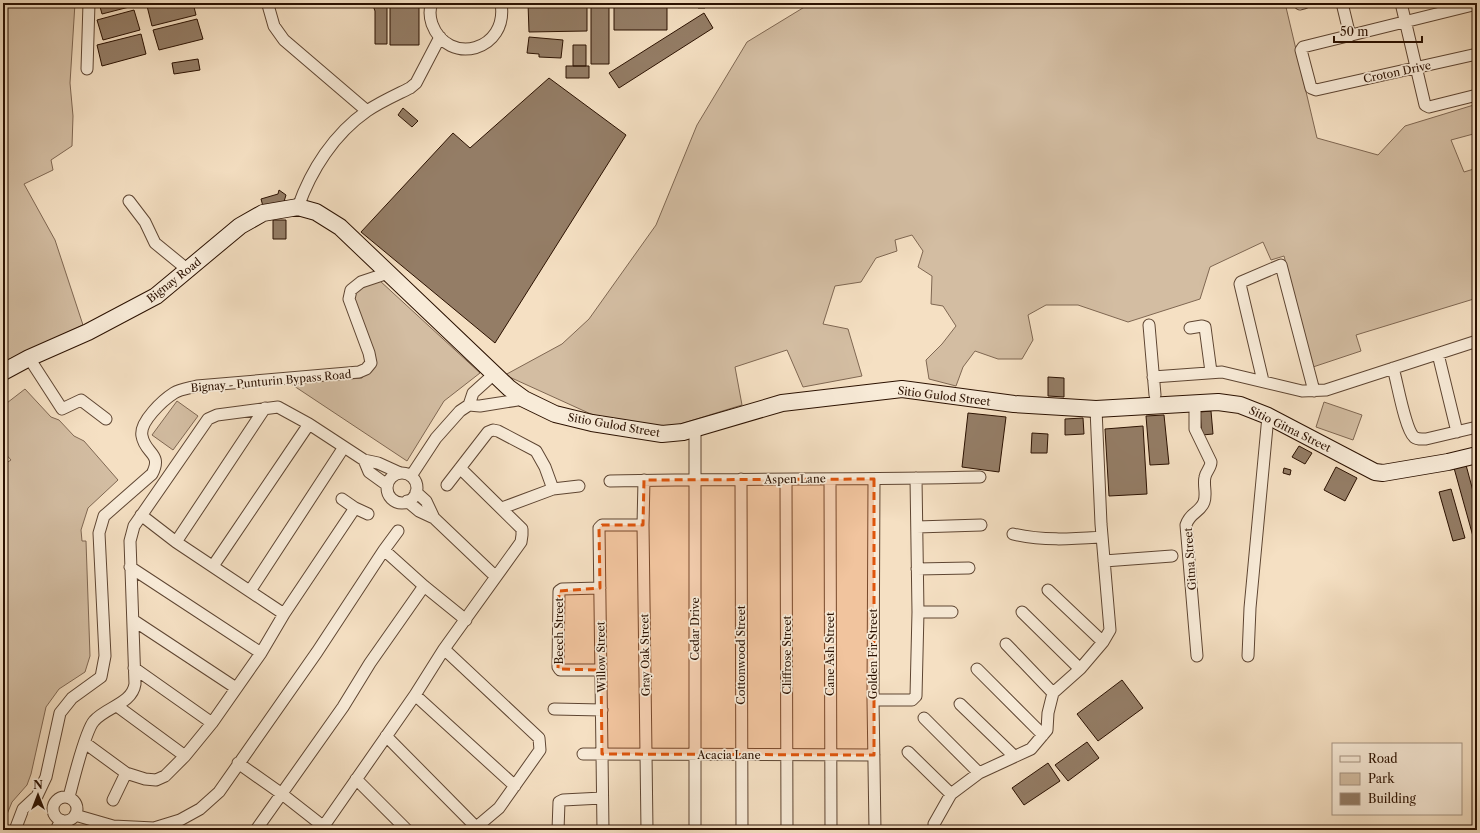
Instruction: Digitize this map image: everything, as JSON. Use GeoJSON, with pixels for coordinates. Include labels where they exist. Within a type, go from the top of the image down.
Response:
{"type":"FeatureCollection","features":[{"type":"Feature","properties":{"kind":"main road","name":"Bignay Road"},"geometry":{"type":"LineString","coordinates":[[3,372],[29,358],[88,332],[156,296],[240,226],[263,213],[298,207]]}},
{"type":"Feature","properties":{"kind":"main road","name":"Sitio Gulod Street"},"geometry":{"type":"LineString","coordinates":[[298,207],[316,212],[340,227],[493,375],[524,399],[555,414],[592,423],[662,434],[683,432],[782,403],[902,389],[1014,404],[1096,409]]}},
{"type":"Feature","properties":{"kind":"main road","name":"Sitio Gitna Street"},"geometry":{"type":"LineString","coordinates":[[1096,409],[1195,402],[1218,402],[1240,405],[1268,416],[1375,472],[1383,473],[1448,462],[1477,455]]}},
{"type":"Feature","properties":{"kind":"street"},"geometry":{"type":"LineString","coordinates":[[87,69],[89,3]]}},
{"type":"Feature","properties":{"kind":"street"},"geometry":{"type":"LineString","coordinates":[[432,3],[430,7],[430,20],[435,31],[443,41],[454,47],[466,49],[478,47],[488,42],[496,34],[501,24],[503,12],[501,3]]}},
{"type":"Feature","properties":{"kind":"street"},"geometry":{"type":"LineString","coordinates":[[1342,3],[1350,36],[1477,4]]}},
{"type":"Feature","properties":{"kind":"street"},"geometry":{"type":"LineString","coordinates":[[1402,3],[1425,105],[1429,107],[1477,95]]}},
{"type":"Feature","properties":{"kind":"street"},"geometry":{"type":"LineString","coordinates":[[268,5],[274,26],[284,40],[367,111]]}},
{"type":"Feature","properties":{"kind":"street","name":"Croton Drive"},"geometry":{"type":"LineString","coordinates":[[1350,36],[1301,48],[1311,88],[1316,90],[1477,54]]}},
{"type":"Feature","properties":{"kind":"street"},"geometry":{"type":"LineString","coordinates":[[298,207],[305,189],[320,162],[340,135],[367,111],[410,88],[416,83],[440,37]]}},
{"type":"Feature","properties":{"kind":"street"},"geometry":{"type":"LineString","coordinates":[[129,202],[145,222],[155,243],[188,270]]}},
{"type":"Feature","properties":{"kind":"street"},"geometry":{"type":"LineString","coordinates":[[1263,381],[1240,284],[1241,282],[1281,265],[1314,391]]}},
{"type":"Feature","properties":{"kind":"street","name":"Bignay - Punturin Bypass Road"},"geometry":{"type":"LineString","coordinates":[[15,830],[23,809],[37,796],[46,777],[60,713],[72,698],[101,677],[105,656],[99,533],[104,516],[152,474],[156,466],[156,459],[144,444],[141,435],[143,426],[157,406],[175,392],[197,386],[359,372],[366,369],[371,363],[370,353],[349,299],[351,290],[361,282],[388,273]]}},
{"type":"Feature","properties":{"kind":"street"},"geometry":{"type":"LineString","coordinates":[[1149,325],[1155,395]]}},
{"type":"Feature","properties":{"kind":"street"},"geometry":{"type":"LineString","coordinates":[[1190,328],[1205,327],[1211,372]]}},
{"type":"Feature","properties":{"kind":"street"},"geometry":{"type":"LineString","coordinates":[[1154,377],[1211,372],[1232,374],[1302,391],[1314,391],[1339,387],[1477,341]]}},
{"type":"Feature","properties":{"kind":"street"},"geometry":{"type":"LineString","coordinates":[[1438,354],[1456,432]]}},
{"type":"Feature","properties":{"kind":"street"},"geometry":{"type":"LineString","coordinates":[[29,358],[62,410],[81,400],[106,419]]}},
{"type":"Feature","properties":{"kind":"street"},"geometry":{"type":"LineString","coordinates":[[1393,368],[1407,425],[1414,437],[1426,439],[1477,427]]}},
{"type":"Feature","properties":{"kind":"street"},"geometry":{"type":"LineString","coordinates":[[69,797],[87,733],[93,722],[132,694],[134,689],[130,541],[134,526],[208,419],[216,415],[278,406],[309,424],[364,460],[378,463],[405,474],[416,485],[416,492],[412,498],[407,501],[398,502],[391,498],[387,490],[387,486],[392,477],[405,474],[460,411],[469,405],[474,393],[493,375]]}},
{"type":"Feature","properties":{"kind":"street"},"geometry":{"type":"LineString","coordinates":[[469,405],[480,406],[524,399]]}},
{"type":"Feature","properties":{"kind":"street","name":"Gitna Street"},"geometry":{"type":"LineString","coordinates":[[1195,402],[1195,429],[1210,462],[1210,466],[1205,474],[1204,503],[1188,518],[1186,525],[1198,656]]}},
{"type":"Feature","properties":{"kind":"street"},"geometry":{"type":"LineString","coordinates":[[176,542],[265,408]]}},
{"type":"Feature","properties":{"kind":"street"},"geometry":{"type":"LineString","coordinates":[[934,824],[951,794],[979,773],[1031,749],[1047,730],[1048,713],[1053,693],[1080,669],[1103,642],[1110,630],[1102,536],[1096,409]]}},
{"type":"Feature","properties":{"kind":"street"},"geometry":{"type":"LineString","coordinates":[[1248,656],[1250,608],[1268,416]]}},
{"type":"Feature","properties":{"kind":"street"},"geometry":{"type":"LineString","coordinates":[[213,566],[309,424]]}},
{"type":"Feature","properties":{"kind":"street","name":"Cedar Drive"},"geometry":{"type":"LineString","coordinates":[[694,428],[695,830]]}},
{"type":"Feature","properties":{"kind":"street"},"geometry":{"type":"LineString","coordinates":[[447,485],[488,432],[492,430],[498,431],[536,451],[545,467],[553,489]]}},
{"type":"Feature","properties":{"kind":"street"},"geometry":{"type":"LineString","coordinates":[[250,591],[344,447]]}},
{"type":"Feature","properties":{"kind":"street"},"geometry":{"type":"LineString","coordinates":[[364,460],[370,472],[387,486]]}},
{"type":"Feature","properties":{"kind":"street"},"geometry":{"type":"LineString","coordinates":[[238,764],[282,794],[325,829],[356,779],[415,695],[444,649],[521,542],[522,529],[460,468]]}},
{"type":"Feature","properties":{"kind":"street","name":"Aspen Lane"},"geometry":{"type":"LineString","coordinates":[[610,481],[980,477]]}},
{"type":"Feature","properties":{"kind":"street"},"geometry":{"type":"LineString","coordinates":[[873,700],[912,700],[916,696],[918,612],[916,478]]}},
{"type":"Feature","properties":{"kind":"street","name":"Cane Ash Street"},"geometry":{"type":"LineString","coordinates":[[830,479],[831,830]]}},
{"type":"Feature","properties":{"kind":"street","name":"Golden Fir Street"},"geometry":{"type":"LineString","coordinates":[[874,479],[873,700],[875,830]]}},
{"type":"Feature","properties":{"kind":"street","name":"Gray Oak Street"},"geometry":{"type":"LineString","coordinates":[[644,480],[643,525],[647,830]]}},
{"type":"Feature","properties":{"kind":"street","name":"Cottonwood Street"},"geometry":{"type":"LineString","coordinates":[[741,480],[742,830]]}},
{"type":"Feature","properties":{"kind":"street","name":"Cliffrose Street"},"geometry":{"type":"LineString","coordinates":[[786,480],[787,830]]}},
{"type":"Feature","properties":{"kind":"street"},"geometry":{"type":"LineString","coordinates":[[502,508],[553,489],[579,486]]}},
{"type":"Feature","properties":{"kind":"street"},"geometry":{"type":"LineString","coordinates":[[416,492],[426,501],[434,518]]}},
{"type":"Feature","properties":{"kind":"street"},"geometry":{"type":"LineString","coordinates":[[342,499],[355,508],[368,514]]}},
{"type":"Feature","properties":{"kind":"street"},"geometry":{"type":"LineString","coordinates":[[407,501],[419,511],[434,518],[496,577]]}},
{"type":"Feature","properties":{"kind":"street"},"geometry":{"type":"LineString","coordinates":[[85,743],[126,773],[145,779],[156,780],[165,776],[185,756],[212,723],[355,508]]}},
{"type":"Feature","properties":{"kind":"street"},"geometry":{"type":"LineString","coordinates":[[141,515],[176,542],[284,614]]}},
{"type":"Feature","properties":{"kind":"street","name":"Willow Street"},"geometry":{"type":"LineString","coordinates":[[603,830],[599,528],[600,526],[643,525]]}},
{"type":"Feature","properties":{"kind":"street"},"geometry":{"type":"LineString","coordinates":[[917,527],[981,525]]}},
{"type":"Feature","properties":{"kind":"street"},"geometry":{"type":"LineString","coordinates":[[75,814],[112,828],[154,828],[180,820],[200,808],[219,792],[317,652],[398,531]]}},
{"type":"Feature","properties":{"kind":"street"},"geometry":{"type":"LineString","coordinates":[[1013,534],[1067,540],[1102,536]]}},
{"type":"Feature","properties":{"kind":"street"},"geometry":{"type":"LineString","coordinates":[[384,550],[424,586],[466,620]]}},
{"type":"Feature","properties":{"kind":"street"},"geometry":{"type":"LineString","coordinates":[[1104,561],[1172,556]]}},
{"type":"Feature","properties":{"kind":"street"},"geometry":{"type":"LineString","coordinates":[[130,567],[260,652]]}},
{"type":"Feature","properties":{"kind":"street"},"geometry":{"type":"LineString","coordinates":[[917,569],[969,568]]}},
{"type":"Feature","properties":{"kind":"street"},"geometry":{"type":"LineString","coordinates":[[256,830],[343,707],[370,663],[424,586]]}},
{"type":"Feature","properties":{"kind":"street","name":"Beech Street"},"geometry":{"type":"LineString","coordinates":[[600,588],[562,589],[559,591],[558,667],[560,670],[602,670]]}},
{"type":"Feature","properties":{"kind":"street"},"geometry":{"type":"LineString","coordinates":[[1048,590],[1103,642]]}},
{"type":"Feature","properties":{"kind":"street"},"geometry":{"type":"LineString","coordinates":[[918,612],[952,612]]}},
{"type":"Feature","properties":{"kind":"street"},"geometry":{"type":"LineString","coordinates":[[1022,612],[1080,669]]}},
{"type":"Feature","properties":{"kind":"street"},"geometry":{"type":"LineString","coordinates":[[133,620],[236,688]]}},
{"type":"Feature","properties":{"kind":"street"},"geometry":{"type":"LineString","coordinates":[[1006,644],[1053,693]]}},
{"type":"Feature","properties":{"kind":"street"},"geometry":{"type":"LineString","coordinates":[[386,736],[474,828],[499,808],[540,750],[539,738],[444,649]]}},
{"type":"Feature","properties":{"kind":"street"},"geometry":{"type":"LineString","coordinates":[[134,668],[212,723]]}},
{"type":"Feature","properties":{"kind":"street"},"geometry":{"type":"LineString","coordinates":[[977,669],[1043,735]]}},
{"type":"Feature","properties":{"kind":"street"},"geometry":{"type":"LineString","coordinates":[[415,695],[515,786]]}},
{"type":"Feature","properties":{"kind":"street"},"geometry":{"type":"LineString","coordinates":[[960,704],[1014,756]]}},
{"type":"Feature","properties":{"kind":"street"},"geometry":{"type":"LineString","coordinates":[[117,706],[185,756]]}},
{"type":"Feature","properties":{"kind":"street"},"geometry":{"type":"LineString","coordinates":[[554,709],[602,710]]}},
{"type":"Feature","properties":{"kind":"street"},"geometry":{"type":"LineString","coordinates":[[924,718],[979,773]]}},
{"type":"Feature","properties":{"kind":"street"},"geometry":{"type":"LineString","coordinates":[[908,752],[951,794]]}},
{"type":"Feature","properties":{"kind":"street","name":"Acacia Lane"},"geometry":{"type":"LineString","coordinates":[[583,754],[874,755]]}},
{"type":"Feature","properties":{"kind":"street"},"geometry":{"type":"LineString","coordinates":[[113,800],[126,773]]}},
{"type":"Feature","properties":{"kind":"street"},"geometry":{"type":"LineString","coordinates":[[356,779],[407,830]]}},
{"type":"Feature","properties":{"kind":"street"},"geometry":{"type":"LineString","coordinates":[[60,797],[69,797],[77,806],[75,814],[69,820],[59,825],[54,815],[53,807],[60,797]]}},
{"type":"Feature","properties":{"kind":"street"},"geometry":{"type":"LineString","coordinates":[[558,830],[559,802],[563,800],[602,798]]}},
{"type":"Feature","properties":{"kind":"highlighted area"},"geometry":{"type":"Polygon","coordinates":[[[874,479],[874,755],[602,754],[601,670],[558,669],[559,591],[600,588],[599,528],[602,525],[643,525],[644,480],[874,479]]]}},
{"type":"Feature","properties":{"kind":"green space"},"geometry":{"type":"Polygon","coordinates":[[[3,3],[75,3],[70,83],[73,116],[72,146],[51,160],[53,170],[24,184],[55,240],[83,325],[3,362],[3,3]]]}},
{"type":"Feature","properties":{"kind":"green space"},"geometry":{"type":"Polygon","coordinates":[[[811,3],[1285,3],[1317,138],[1378,155],[1405,126],[1477,104],[1477,133],[1451,140],[1464,172],[1477,168],[1477,298],[1356,335],[1361,351],[1313,367],[1284,256],[1271,260],[1263,242],[1210,267],[1200,299],[1128,322],[1078,305],[1046,305],[1028,315],[1033,340],[1022,359],[998,359],[975,351],[963,367],[956,386],[929,379],[926,360],[942,344],[956,326],[943,306],[931,304],[932,276],[918,267],[923,251],[912,235],[895,240],[897,251],[876,258],[861,282],[835,286],[823,324],[848,329],[862,376],[803,387],[787,350],[735,367],[742,405],[664,429],[593,415],[505,375],[562,344],[589,319],[656,225],[697,125],[747,42],[811,3]]]}},
{"type":"Feature","properties":{"kind":"green space"},"geometry":{"type":"Polygon","coordinates":[[[379,280],[480,373],[444,401],[407,461],[291,384],[362,378],[375,365],[375,355],[355,301],[354,294],[360,289],[379,280]]]}},
{"type":"Feature","properties":{"kind":"green space"},"geometry":{"type":"Polygon","coordinates":[[[25,389],[51,417],[59,420],[74,436],[84,441],[118,480],[88,508],[81,530],[82,541],[86,541],[90,656],[85,672],[59,689],[46,707],[31,774],[27,785],[12,802],[3,824],[3,465],[11,460],[3,451],[3,429],[7,425],[3,420],[3,406],[25,389]]]}},
{"type":"Feature","properties":{"kind":"green space"},"geometry":{"type":"Polygon","coordinates":[[[177,401],[198,416],[173,450],[152,435],[177,401]]]}},
{"type":"Feature","properties":{"kind":"green space"},"geometry":{"type":"Polygon","coordinates":[[[1324,402],[1362,415],[1353,440],[1316,427],[1324,402]]]}},
{"type":"Feature","properties":{"kind":"building"},"geometry":{"type":"Polygon","coordinates":[[[99,3],[132,3],[133,6],[102,14],[99,3]]]}},
{"type":"Feature","properties":{"kind":"building"},"geometry":{"type":"Polygon","coordinates":[[[161,3],[193,3],[196,15],[152,26],[147,6],[161,3]]]}},
{"type":"Feature","properties":{"kind":"building"},"geometry":{"type":"Polygon","coordinates":[[[372,3],[387,3],[387,44],[375,44],[375,11],[372,3]]]}},
{"type":"Feature","properties":{"kind":"building"},"geometry":{"type":"Polygon","coordinates":[[[390,3],[419,3],[419,45],[390,45],[390,3]]]}},
{"type":"Feature","properties":{"kind":"building"},"geometry":{"type":"Polygon","coordinates":[[[528,3],[577,3],[577,5],[587,5],[587,31],[529,32],[528,3]]]}},
{"type":"Feature","properties":{"kind":"building"},"geometry":{"type":"Polygon","coordinates":[[[591,3],[609,3],[609,64],[591,64],[591,3]]]}},
{"type":"Feature","properties":{"kind":"building"},"geometry":{"type":"Polygon","coordinates":[[[614,3],[667,3],[667,30],[614,30],[614,3]]]}},
{"type":"Feature","properties":{"kind":"building"},"geometry":{"type":"Polygon","coordinates":[[[698,3],[705,3],[705,8],[698,8],[698,3]]]}},
{"type":"Feature","properties":{"kind":"building"},"geometry":{"type":"Polygon","coordinates":[[[134,10],[140,30],[103,40],[97,20],[134,10]]]}},
{"type":"Feature","properties":{"kind":"building"},"geometry":{"type":"Polygon","coordinates":[[[704,13],[713,28],[619,88],[609,73],[704,13]]]}},
{"type":"Feature","properties":{"kind":"building"},"geometry":{"type":"Polygon","coordinates":[[[197,19],[203,39],[159,50],[153,30],[197,19]]]}},
{"type":"Feature","properties":{"kind":"building"},"geometry":{"type":"Polygon","coordinates":[[[141,34],[146,54],[102,66],[97,45],[141,34]]]}},
{"type":"Feature","properties":{"kind":"building"},"geometry":{"type":"Polygon","coordinates":[[[529,37],[563,40],[561,58],[539,57],[539,54],[527,53],[529,37]]]}},
{"type":"Feature","properties":{"kind":"building"},"geometry":{"type":"Polygon","coordinates":[[[573,45],[586,45],[586,66],[573,66],[573,45]]]}},
{"type":"Feature","properties":{"kind":"building"},"geometry":{"type":"Polygon","coordinates":[[[198,59],[200,70],[174,74],[172,63],[198,59]]]}},
{"type":"Feature","properties":{"kind":"building"},"geometry":{"type":"Polygon","coordinates":[[[566,66],[589,66],[589,78],[566,78],[566,66]]]}},
{"type":"Feature","properties":{"kind":"building"},"geometry":{"type":"Polygon","coordinates":[[[549,78],[626,135],[495,343],[361,232],[453,133],[470,148],[549,78]]]}},
{"type":"Feature","properties":{"kind":"building"},"geometry":{"type":"Polygon","coordinates":[[[403,108],[418,121],[412,127],[398,115],[403,108]]]}},
{"type":"Feature","properties":{"kind":"building"},"geometry":{"type":"Polygon","coordinates":[[[279,190],[286,195],[283,205],[264,210],[261,199],[278,194],[279,190]]]}},
{"type":"Feature","properties":{"kind":"building"},"geometry":{"type":"Polygon","coordinates":[[[273,220],[286,220],[286,239],[273,239],[273,220]]]}},
{"type":"Feature","properties":{"kind":"building"},"geometry":{"type":"Polygon","coordinates":[[[1048,377],[1064,378],[1064,397],[1048,396],[1048,377]]]}},
{"type":"Feature","properties":{"kind":"building"},"geometry":{"type":"Polygon","coordinates":[[[1211,411],[1213,434],[1202,435],[1200,412],[1211,411]]]}},
{"type":"Feature","properties":{"kind":"building"},"geometry":{"type":"Polygon","coordinates":[[[968,413],[1006,417],[999,472],[962,467],[968,413]]]}},
{"type":"Feature","properties":{"kind":"building"},"geometry":{"type":"Polygon","coordinates":[[[1164,415],[1169,464],[1150,465],[1146,416],[1164,415]]]}},
{"type":"Feature","properties":{"kind":"building"},"geometry":{"type":"Polygon","coordinates":[[[1083,418],[1084,434],[1065,435],[1065,419],[1083,418]]]}},
{"type":"Feature","properties":{"kind":"building"},"geometry":{"type":"Polygon","coordinates":[[[1143,426],[1147,494],[1109,496],[1105,429],[1143,426]]]}},
{"type":"Feature","properties":{"kind":"building"},"geometry":{"type":"Polygon","coordinates":[[[1032,433],[1048,434],[1047,453],[1031,453],[1032,433]]]}},
{"type":"Feature","properties":{"kind":"building"},"geometry":{"type":"Polygon","coordinates":[[[1299,446],[1312,453],[1305,464],[1292,457],[1299,446]]]}},
{"type":"Feature","properties":{"kind":"building"},"geometry":{"type":"Polygon","coordinates":[[[1466,465],[1477,506],[1477,540],[1474,540],[1454,468],[1466,465]]]}},
{"type":"Feature","properties":{"kind":"building"},"geometry":{"type":"Polygon","coordinates":[[[1336,467],[1357,478],[1345,501],[1324,490],[1336,467]]]}},
{"type":"Feature","properties":{"kind":"building"},"geometry":{"type":"Polygon","coordinates":[[[1284,468],[1291,470],[1290,475],[1283,473],[1284,468]]]}},
{"type":"Feature","properties":{"kind":"building"},"geometry":{"type":"Polygon","coordinates":[[[1451,489],[1465,538],[1453,541],[1439,492],[1451,489]]]}},
{"type":"Feature","properties":{"kind":"building"},"geometry":{"type":"Polygon","coordinates":[[[1122,680],[1143,708],[1098,741],[1077,714],[1122,680]]]}},
{"type":"Feature","properties":{"kind":"building"},"geometry":{"type":"Polygon","coordinates":[[[1087,742],[1099,758],[1068,781],[1055,765],[1087,742]]]}},
{"type":"Feature","properties":{"kind":"building"},"geometry":{"type":"Polygon","coordinates":[[[1048,763],[1060,781],[1024,805],[1012,788],[1048,763]]]}}]}
